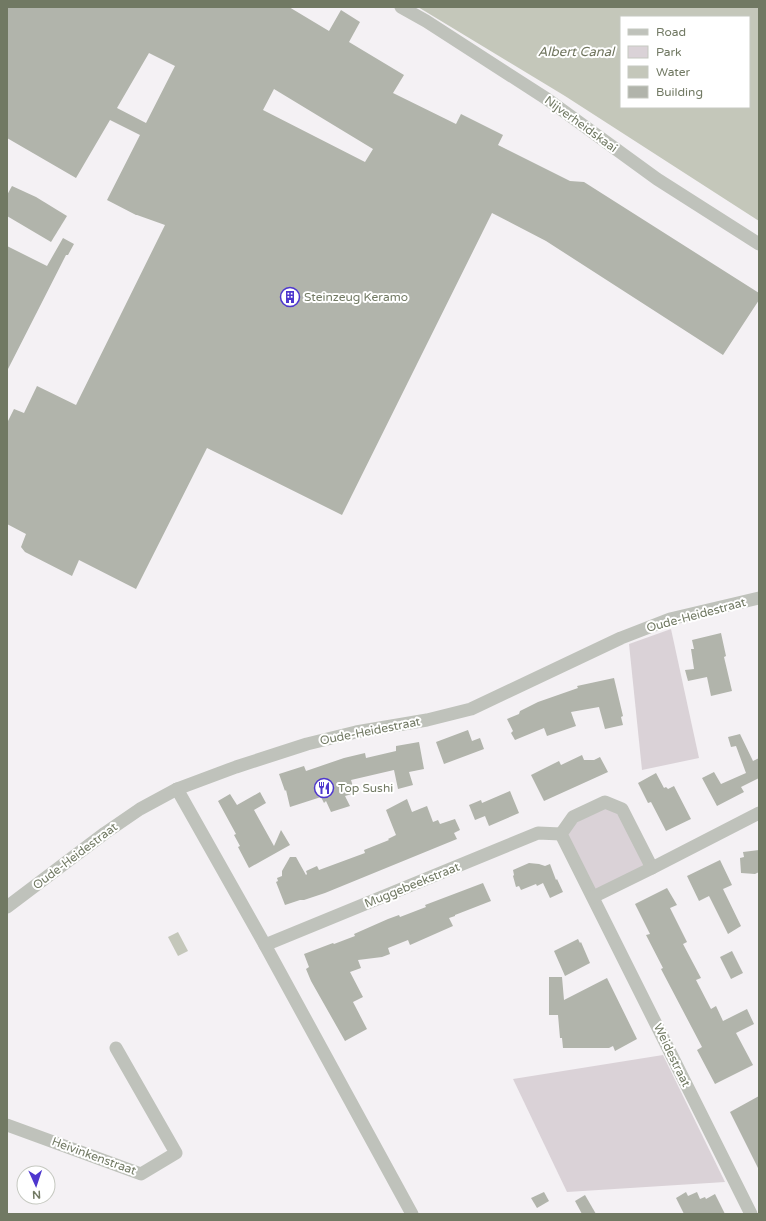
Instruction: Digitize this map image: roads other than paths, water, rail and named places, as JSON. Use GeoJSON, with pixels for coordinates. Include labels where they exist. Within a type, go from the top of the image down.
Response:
{"type":"FeatureCollection","features":[{"type":"Feature","properties":{"kind":"street","name":"Nijverheidskaai"},"geometry":{"type":"LineString","coordinates":[[401,7],[426,21],[547,99],[657,178],[759,244]]}},
{"type":"Feature","properties":{"kind":"street","name":"Oude-Heidestraat"},"geometry":{"type":"LineString","coordinates":[[7,907],[105,833],[140,809],[177,789],[236,767],[307,744],[356,732],[427,720],[471,708],[621,638],[670,619],[758,601]]}},
{"type":"Feature","properties":{"kind":"street"},"geometry":{"type":"LineString","coordinates":[[177,789],[265,945],[412,1214]]}},
{"type":"Feature","properties":{"kind":"street"},"geometry":{"type":"LineString","coordinates":[[561,834],[573,817],[604,802],[610,804],[622,809],[652,868]]}},
{"type":"Feature","properties":{"kind":"street"},"geometry":{"type":"LineString","coordinates":[[593,897],[759,813]]}},
{"type":"Feature","properties":{"kind":"street","name":"Muggebeekstraat"},"geometry":{"type":"LineString","coordinates":[[265,945],[538,833],[561,834]]}},
{"type":"Feature","properties":{"kind":"street","name":"Weidestraat"},"geometry":{"type":"LineString","coordinates":[[561,834],[751,1214]]}},
{"type":"Feature","properties":{"kind":"street","name":"Heivinkenstraat"},"geometry":{"type":"LineString","coordinates":[[7,1124],[141,1174],[176,1153],[116,1048]]}},
{"type":"Feature","properties":{"kind":"water","name":"Albert Canal"},"geometry":{"type":"Polygon","coordinates":[[[418,7],[759,7],[759,221],[565,96],[418,7]]]}},
{"type":"Feature","properties":{"kind":"water"},"geometry":{"type":"Polygon","coordinates":[[[178,932],[188,951],[178,956],[168,937],[178,932]]]}},
{"type":"Feature","properties":{"kind":"place","name":"Steinzeug Keramo"},"geometry":{"type":"Point","coordinates":[290,297]}},
{"type":"Feature","properties":{"kind":"place","name":"Top Sushi"},"geometry":{"type":"Point","coordinates":[324,788]}}]}
